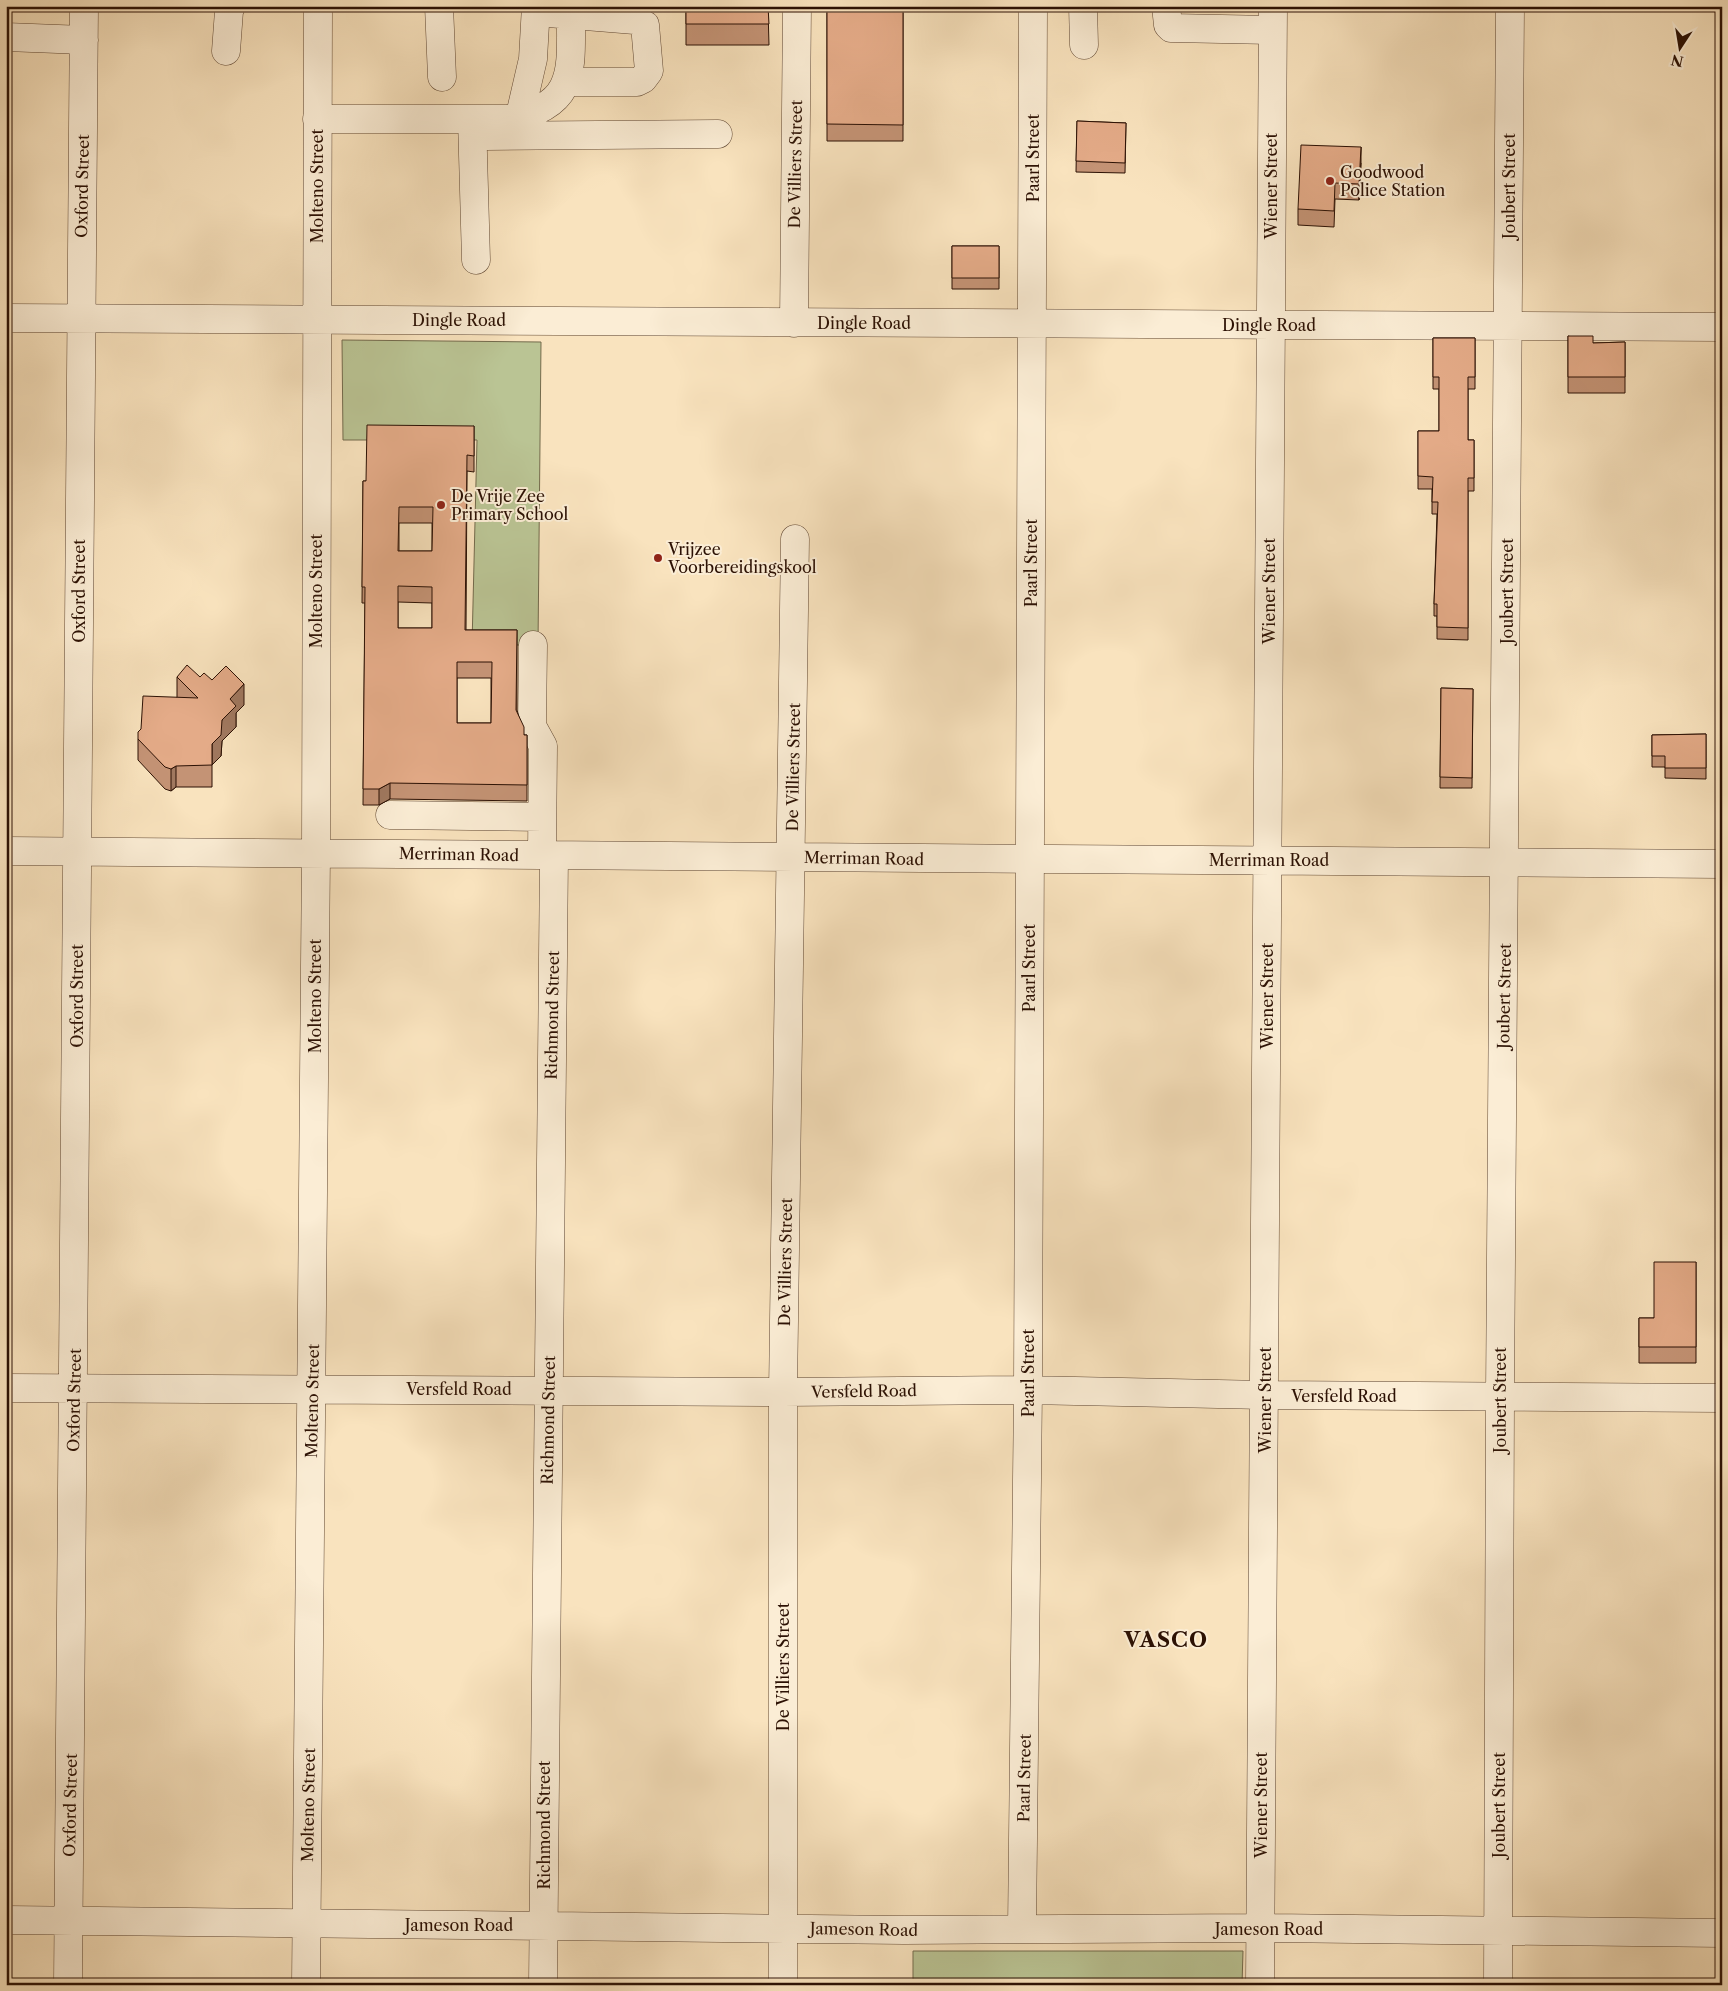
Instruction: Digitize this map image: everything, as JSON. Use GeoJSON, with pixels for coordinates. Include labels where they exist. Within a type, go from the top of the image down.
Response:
{"type":"FeatureCollection","features":[{"type":"Feature","properties":{"kind":"street","name":"Oxford Street"},"geometry":{"type":"LineString","coordinates":[[68,1985],[84,6]]}},
{"type":"Feature","properties":{"kind":"street"},"geometry":{"type":"LineString","coordinates":[[226,51],[231,6]]}},
{"type":"Feature","properties":{"kind":"street","name":"Molteno Street"},"geometry":{"type":"LineString","coordinates":[[306,1985],[316,853],[318,6]]}},
{"type":"Feature","properties":{"kind":"street"},"geometry":{"type":"LineString","coordinates":[[439,6],[442,77]]}},
{"type":"Feature","properties":{"kind":"street","name":"De Villiers Street"},"geometry":{"type":"LineString","coordinates":[[794,323],[797,6]]}},
{"type":"Feature","properties":{"kind":"street","name":"Paarl Street"},"geometry":{"type":"LineString","coordinates":[[1022,1929],[1028,1390],[1033,6]]}},
{"type":"Feature","properties":{"kind":"street"},"geometry":{"type":"LineString","coordinates":[[1083,6],[1084,45]]}},
{"type":"Feature","properties":{"kind":"street"},"geometry":{"type":"LineString","coordinates":[[1166,6],[1168,25],[1171,28],[1272,18]]}},
{"type":"Feature","properties":{"kind":"street","name":"Joubert Street"},"geometry":{"type":"LineString","coordinates":[[1498,1985],[1500,1397],[1510,6]]}},
{"type":"Feature","properties":{"kind":"street"},"geometry":{"type":"LineString","coordinates":[[520,115],[533,59],[536,9],[570,11],[640,22],[647,31],[649,71],[643,79],[636,82],[569,73],[562,70],[551,70],[540,66],[533,59]]}},
{"type":"Feature","properties":{"kind":"street"},"geometry":{"type":"LineString","coordinates":[[471,127],[507,119],[545,106],[560,93],[569,73],[570,11]]}},
{"type":"Feature","properties":{"kind":"street","name":"Wiener Street"},"geometry":{"type":"LineString","coordinates":[[1260,1985],[1272,18]]}},
{"type":"Feature","properties":{"kind":"street"},"geometry":{"type":"LineString","coordinates":[[6,37],[84,40]]}},
{"type":"Feature","properties":{"kind":"street"},"geometry":{"type":"LineString","coordinates":[[317,119],[471,127],[718,134]]}},
{"type":"Feature","properties":{"kind":"street"},"geometry":{"type":"LineString","coordinates":[[471,127],[476,260]]}},
{"type":"Feature","properties":{"kind":"street","name":"Dingle Road"},"geometry":{"type":"LineString","coordinates":[[6,318],[1722,327]]}},
{"type":"Feature","properties":{"kind":"street","name":"De Villiers Street"},"geometry":{"type":"LineString","coordinates":[[783,1985],[783,1392],[795,539]]}},
{"type":"Feature","properties":{"kind":"street","name":"Richmond Street"},"geometry":{"type":"LineString","coordinates":[[533,645],[532,726],[543,746],[542,817],[548,855],[548,1389],[543,1985]]}},
{"type":"Feature","properties":{"kind":"street"},"geometry":{"type":"LineString","coordinates":[[390,815],[542,817]]}},
{"type":"Feature","properties":{"kind":"street","name":"Merriman Road"},"geometry":{"type":"LineString","coordinates":[[6,851],[1722,864]]}},
{"type":"Feature","properties":{"kind":"street","name":"Versfeld Road"},"geometry":{"type":"LineString","coordinates":[[6,1388],[548,1389],[783,1392],[1028,1390],[1265,1395],[1722,1398]]}},
{"type":"Feature","properties":{"kind":"street","name":"Jameson Road"},"geometry":{"type":"LineString","coordinates":[[6,1920],[904,1930],[1260,1928],[1722,1933]]}},
{"type":"Feature","properties":{"kind":"green space"},"geometry":{"type":"Polygon","coordinates":[[[342,340],[541,342],[538,645],[472,645],[477,440],[343,440],[342,340]]]}},
{"type":"Feature","properties":{"kind":"green space"},"geometry":{"type":"Polygon","coordinates":[[[913,1951],[1243,1951],[1242,1985],[913,1985],[913,1951]]]}},
{"type":"Feature","properties":{"kind":"building"},"geometry":{"type":"Polygon","coordinates":[[[686,6],[768,6],[769,24],[686,24],[686,6]]]}},
{"type":"Feature","properties":{"kind":"building"},"geometry":{"type":"Polygon","coordinates":[[[827,6],[903,6],[903,125],[827,124],[827,6]]]}},
{"type":"Feature","properties":{"kind":"building"},"geometry":{"type":"Polygon","coordinates":[[[1077,121],[1126,123],[1125,163],[1076,161],[1077,121]]]}},
{"type":"Feature","properties":{"kind":"building","name":"Goodwood Police Station"},"geometry":{"type":"Polygon","coordinates":[[[1301,145],[1361,147],[1359,184],[1335,183],[1334,211],[1298,209],[1301,145]]]}},
{"type":"Feature","properties":{"kind":"building"},"geometry":{"type":"Polygon","coordinates":[[[952,246],[999,246],[999,278],[952,278],[952,246]]]}},
{"type":"Feature","properties":{"kind":"building"},"geometry":{"type":"Polygon","coordinates":[[[1568,336],[1593,336],[1593,343],[1625,342],[1625,377],[1568,377],[1568,336]]]}},
{"type":"Feature","properties":{"kind":"building"},"geometry":{"type":"Polygon","coordinates":[[[1433,338],[1475,338],[1475,377],[1468,377],[1468,440],[1474,440],[1474,478],[1468,478],[1468,628],[1437,627],[1437,604],[1434,604],[1438,502],[1432,502],[1433,477],[1418,476],[1418,431],[1439,431],[1439,377],[1433,377],[1433,338]]]}},
{"type":"Feature","properties":{"kind":"building"},"geometry":{"type":"Polygon","coordinates":[[[367,425],[474,426],[474,456],[467,455],[465,630],[517,630],[516,710],[524,727],[524,735],[527,735],[527,785],[390,783],[379,789],[363,789],[365,587],[362,587],[363,481],[366,481],[367,425]],[[399,507],[398,551],[432,551],[433,507],[399,507]],[[398,586],[398,628],[432,628],[432,587],[398,586]],[[457,662],[457,723],[491,723],[492,662],[457,662]]]}},
{"type":"Feature","properties":{"kind":"building"},"geometry":{"type":"Polygon","coordinates":[[[187,665],[200,677],[204,673],[212,680],[226,666],[244,684],[230,699],[236,706],[222,720],[221,735],[212,744],[212,765],[176,766],[171,769],[165,767],[138,739],[138,732],[141,729],[143,696],[198,698],[177,677],[187,665]]]}},
{"type":"Feature","properties":{"kind":"building"},"geometry":{"type":"Polygon","coordinates":[[[1441,688],[1473,689],[1472,778],[1440,777],[1441,688]]]}},
{"type":"Feature","properties":{"kind":"building"},"geometry":{"type":"Polygon","coordinates":[[[1706,734],[1706,768],[1665,768],[1665,756],[1652,756],[1652,735],[1706,734]]]}},
{"type":"Feature","properties":{"kind":"building"},"geometry":{"type":"Polygon","coordinates":[[[1654,1262],[1696,1262],[1696,1347],[1639,1347],[1639,1318],[1654,1318],[1654,1262]]]}},
{"type":"Feature","properties":{"kind":"place","name":"Goodwood Police Station"},"geometry":{"type":"Point","coordinates":[1330,181]}},
{"type":"Feature","properties":{"kind":"place","name":"De Vrije Zee Primary School"},"geometry":{"type":"Point","coordinates":[441,505]}},
{"type":"Feature","properties":{"kind":"place","name":"Vrijzee Voorbereidingskool"},"geometry":{"type":"Point","coordinates":[658,558]}},
{"type":"Feature","properties":{"kind":"district","name":"VASCO"},"geometry":{"type":"Point","coordinates":[1166,1639]}}]}
